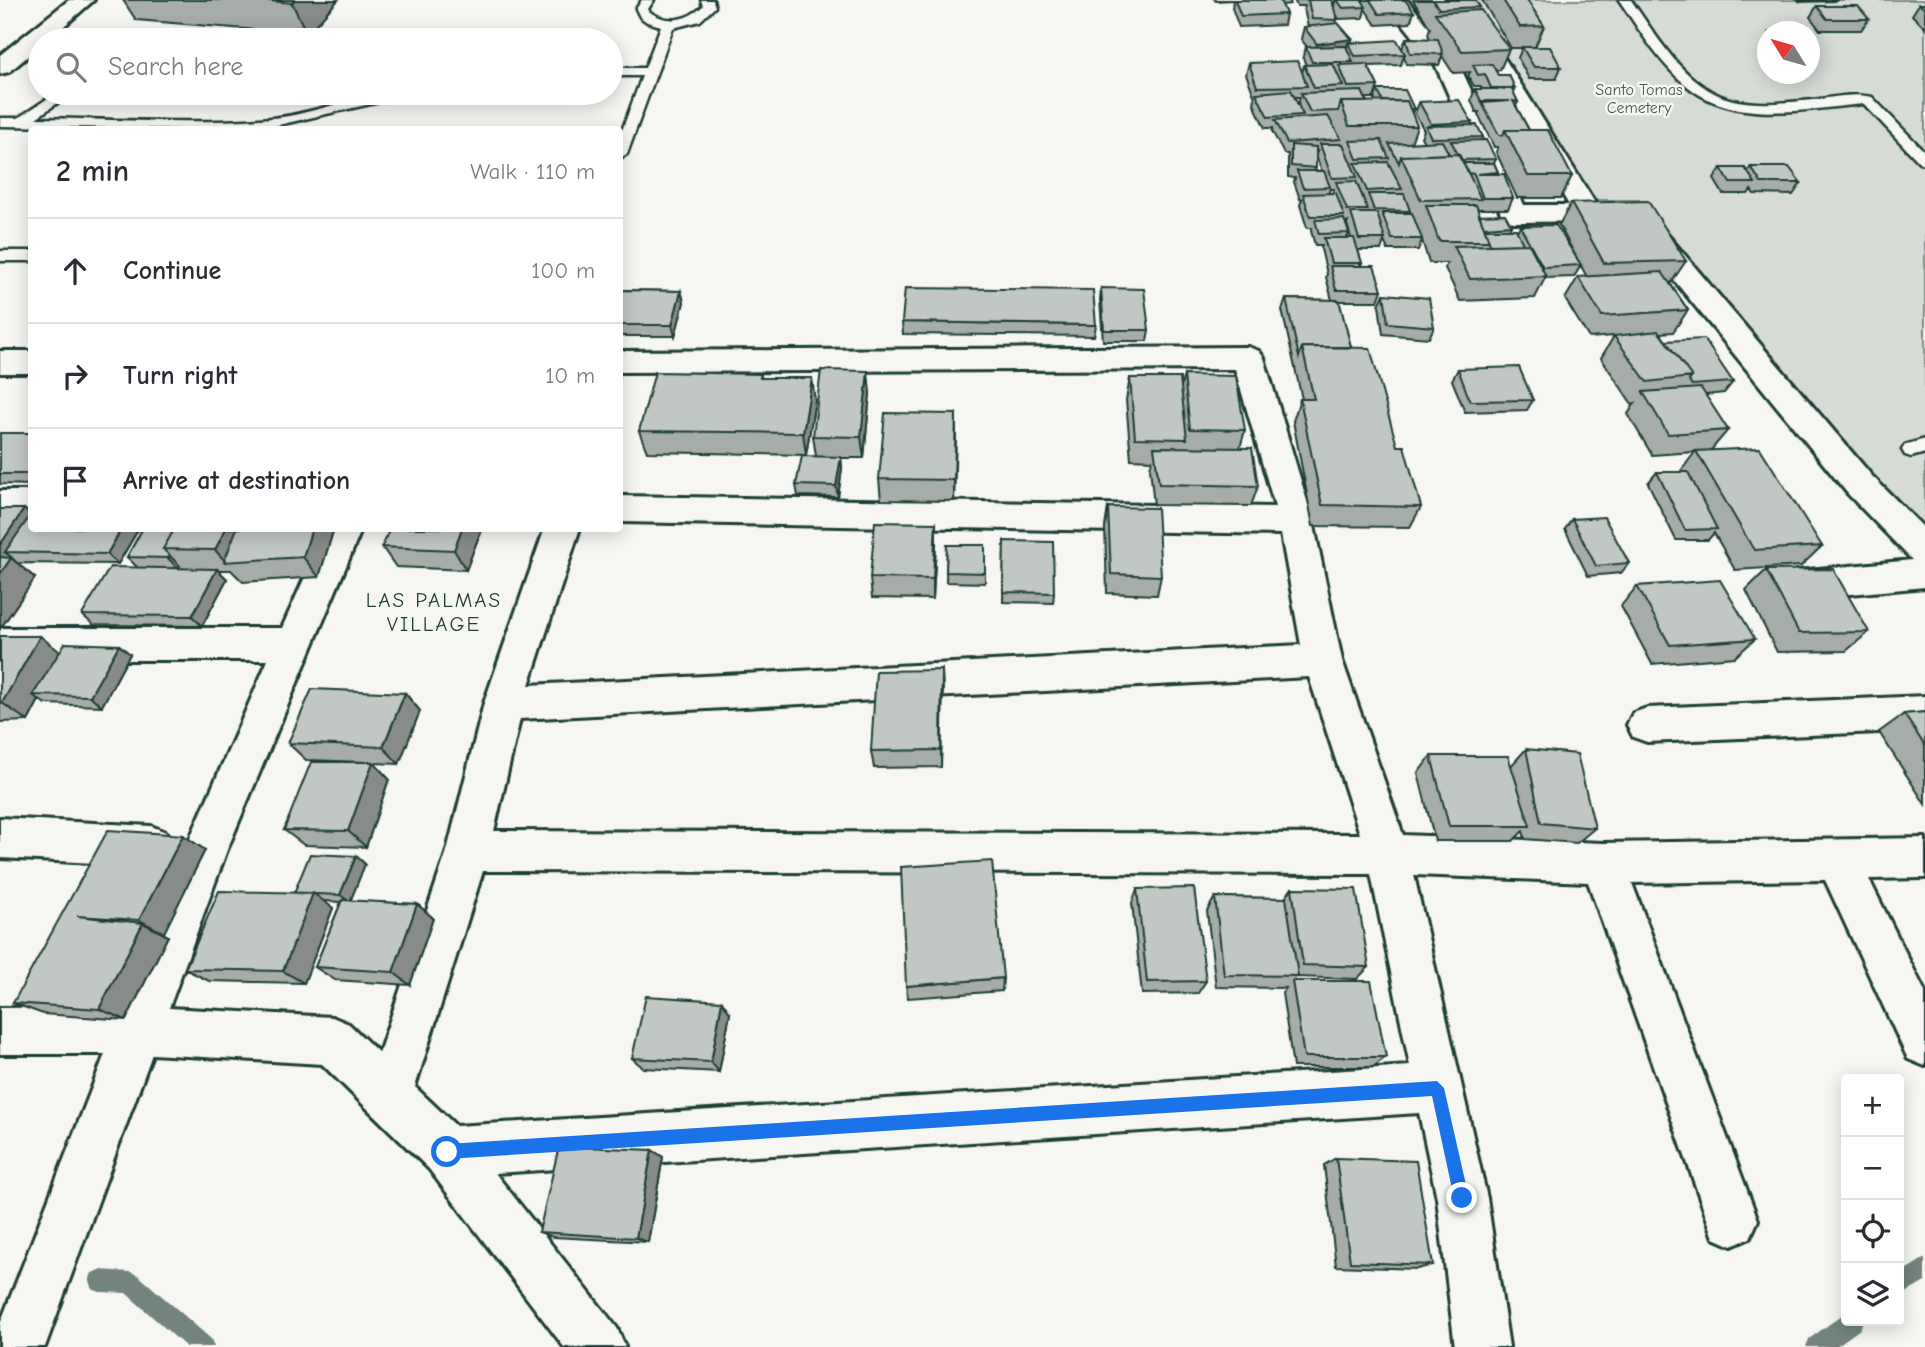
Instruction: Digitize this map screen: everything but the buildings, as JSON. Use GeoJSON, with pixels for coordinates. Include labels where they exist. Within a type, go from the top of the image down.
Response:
{"type":"FeatureCollection","features":[{"type":"Feature","properties":{"kind":"street"},"geometry":{"type":"LineString","coordinates":[[48,28],[83,0]]}},
{"type":"Feature","properties":{"kind":"street"},"geometry":{"type":"LineString","coordinates":[[1395,0],[1446,61],[1514,214],[1588,213],[1623,218],[1645,226],[1860,485],[1925,551]]}},
{"type":"Feature","properties":{"kind":"street"},"geometry":{"type":"LineString","coordinates":[[1457,0],[1588,213]]}},
{"type":"Feature","properties":{"kind":"street"},"geometry":{"type":"LineString","coordinates":[[0,67],[28,44]]}},
{"type":"Feature","properties":{"kind":"street"},"geometry":{"type":"LineString","coordinates":[[623,361],[1248,358],[1296,521],[1323,660],[1388,854],[1462,1198],[1476,1345]]}},
{"type":"Feature","properties":{"kind":"street"},"geometry":{"type":"LineString","coordinates":[[0,362],[28,362]]}},
{"type":"Feature","properties":{"kind":"street"},"geometry":{"type":"LineString","coordinates":[[0,504],[28,504]]}},
{"type":"Feature","properties":{"kind":"street"},"geometry":{"type":"LineString","coordinates":[[623,509],[1296,521]]}},
{"type":"Feature","properties":{"kind":"street"},"geometry":{"type":"LineString","coordinates":[[18,1347],[206,850],[343,532]]}},
{"type":"Feature","properties":{"kind":"street"},"geometry":{"type":"LineString","coordinates":[[389,1094],[468,851],[504,703],[562,532]]}},
{"type":"Feature","properties":{"kind":"street"},"geometry":{"type":"LineString","coordinates":[[1797,585],[1925,573]]}},
{"type":"Feature","properties":{"kind":"street"},"geometry":{"type":"LineString","coordinates":[[0,644],[294,644]]}},
{"type":"Feature","properties":{"kind":"street"},"geometry":{"type":"LineString","coordinates":[[504,703],[1323,660]]}},
{"type":"Feature","properties":{"kind":"street"},"geometry":{"type":"LineString","coordinates":[[1647,725],[1925,713]]}},
{"type":"Feature","properties":{"kind":"street"},"geometry":{"type":"LineString","coordinates":[[0,838],[206,850]]}},
{"type":"Feature","properties":{"kind":"street"},"geometry":{"type":"LineString","coordinates":[[468,851],[1388,854],[1603,863],[1925,858]]}},
{"type":"Feature","properties":{"kind":"street"},"geometry":{"type":"LineString","coordinates":[[1838,859],[1925,1042]]}},
{"type":"Feature","properties":{"kind":"street"},"geometry":{"type":"LineString","coordinates":[[1603,863],[1732,1220]]}},
{"type":"Feature","properties":{"kind":"street"},"geometry":{"type":"LineString","coordinates":[[0,1031],[137,1030],[332,1041],[447,1152],[598,1347]]}},
{"type":"Feature","properties":{"kind":"street"},"geometry":{"type":"LineString","coordinates":[[447,1152],[1437,1088]]}},
{"type":"Feature","properties":{"kind":"lane"},"geometry":{"type":"LineString","coordinates":[[648,0],[642,9],[644,14],[668,24],[698,17],[709,8],[707,0]]}},
{"type":"Feature","properties":{"kind":"lane"},"geometry":{"type":"LineString","coordinates":[[1625,0],[1690,83],[1717,100],[1755,107],[1867,100],[1925,160]]}},
{"type":"Feature","properties":{"kind":"lane"},"geometry":{"type":"LineString","coordinates":[[623,146],[668,24]]}},
{"type":"Feature","properties":{"kind":"lane"},"geometry":{"type":"LineString","coordinates":[[623,72],[650,72]]}},
{"type":"Feature","properties":{"kind":"lane"},"geometry":{"type":"LineString","coordinates":[[21,122],[47,105]]}},
{"type":"Feature","properties":{"kind":"lane"},"geometry":{"type":"LineString","coordinates":[[0,122],[208,125],[274,122],[335,105]]}},
{"type":"Feature","properties":{"kind":"lane"},"geometry":{"type":"LineString","coordinates":[[0,256],[28,256]]}},
{"type":"Feature","properties":{"kind":"green space","name":"Santo Tomas Cemetery"},"geometry":{"type":"Polygon","coordinates":[[[1467,0],[1925,0],[1925,550],[1639,200],[1570,200],[1514,71],[1467,0]]]}},
{"type":"Feature","properties":{"kind":"waterway"},"geometry":{"type":"LineString","coordinates":[[1904,1283],[1925,1269]]}},
{"type":"Feature","properties":{"kind":"waterway"},"geometry":{"type":"LineString","coordinates":[[100,1281],[130,1283],[203,1347]]}},
{"type":"Feature","properties":{"kind":"waterway"},"geometry":{"type":"LineString","coordinates":[[1817,1347],[1845,1326]]}},
{"type":"Feature","properties":{"kind":"district","name":"LAS PALMAS VILLAGE"},"geometry":{"type":"Point","coordinates":[434,612]}},
{"type":"Feature","properties":{"kind":"route"},"geometry":{"type":"LineString","coordinates":[[447,1152],[1437,1088],[1462,1198]]}}]}
